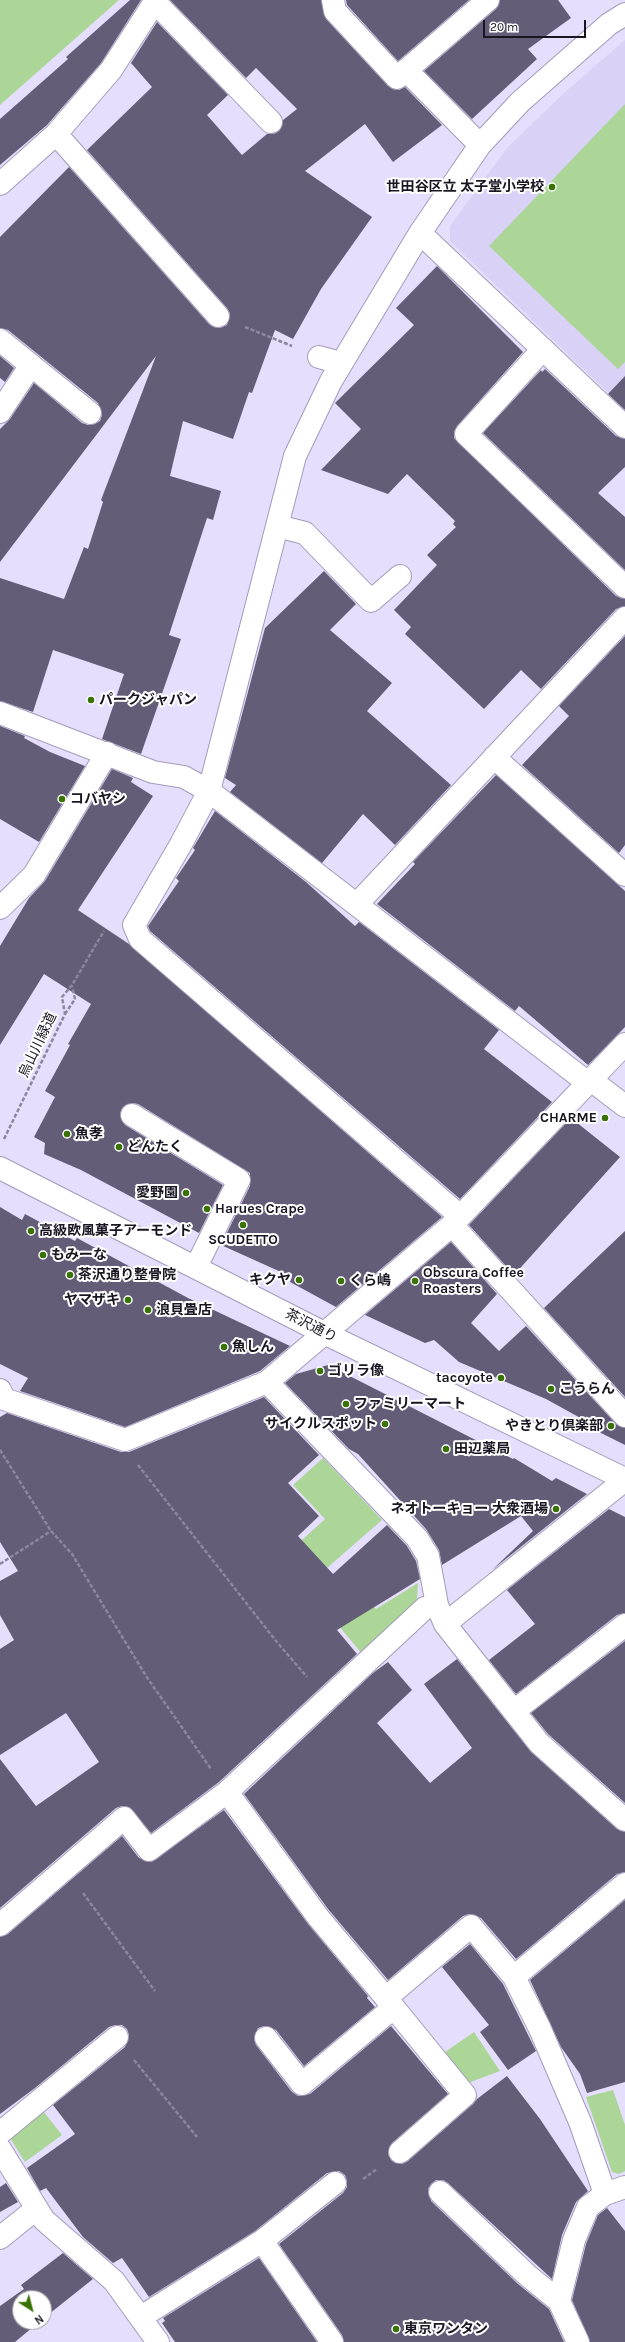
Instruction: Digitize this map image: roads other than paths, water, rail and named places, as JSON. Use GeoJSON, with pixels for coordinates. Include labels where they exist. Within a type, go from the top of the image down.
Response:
{"type":"FeatureCollection","features":[{"type":"Feature","properties":{"kind":"street"},"geometry":{"type":"LineString","coordinates":[[333,0],[335,11],[398,78],[488,0]]}},
{"type":"Feature","properties":{"kind":"street"},"geometry":{"type":"LineString","coordinates":[[0,184],[56,134],[111,70],[156,1],[271,122]]}},
{"type":"Feature","properties":{"kind":"street"},"geometry":{"type":"LineString","coordinates":[[625,14],[609,24],[520,102],[480,145],[420,233],[341,363],[295,456],[208,791],[181,844],[134,925],[140,939],[456,1221],[625,1416]]}},
{"type":"Feature","properties":{"kind":"street"},"geometry":{"type":"LineString","coordinates":[[406,70],[480,145]]}},
{"type":"Feature","properties":{"kind":"street"},"geometry":{"type":"LineString","coordinates":[[56,134],[218,316]]}},
{"type":"Feature","properties":{"kind":"street"},"geometry":{"type":"LineString","coordinates":[[420,233],[625,427]]}},
{"type":"Feature","properties":{"kind":"street"},"geometry":{"type":"LineString","coordinates":[[0,340],[90,413]]}},
{"type":"Feature","properties":{"kind":"street"},"geometry":{"type":"LineString","coordinates":[[543,349],[466,434],[625,587]]}},
{"type":"Feature","properties":{"kind":"street"},"geometry":{"type":"LineString","coordinates":[[319,357],[341,363]]}},
{"type":"Feature","properties":{"kind":"street"},"geometry":{"type":"LineString","coordinates":[[0,412],[31,365]]}},
{"type":"Feature","properties":{"kind":"street"},"geometry":{"type":"LineString","coordinates":[[277,526],[305,533],[371,601],[400,576]]}},
{"type":"Feature","properties":{"kind":"street"},"geometry":{"type":"LineString","coordinates":[[357,904],[625,618]]}},
{"type":"Feature","properties":{"kind":"street"},"geometry":{"type":"LineString","coordinates":[[0,713],[108,753],[154,772],[184,777],[208,791],[589,1081],[625,1106]]}},
{"type":"Feature","properties":{"kind":"street"},"geometry":{"type":"LineString","coordinates":[[0,908],[34,875],[108,753]]}},
{"type":"Feature","properties":{"kind":"street"},"geometry":{"type":"LineString","coordinates":[[494,757],[625,875]]}},
{"type":"Feature","properties":{"kind":"street"},"geometry":{"type":"LineString","coordinates":[[1,1397],[125,1440],[267,1382],[326,1334],[456,1221],[625,1044]]}},
{"type":"Feature","properties":{"kind":"street"},"geometry":{"type":"LineString","coordinates":[[132,1114],[240,1180],[196,1267]]}},
{"type":"Feature","properties":{"kind":"street","name":"茶沢通り"},"geometry":{"type":"LineString","coordinates":[[0,1168],[326,1334],[625,1479]]}},
{"type":"Feature","properties":{"kind":"street"},"geometry":{"type":"LineString","coordinates":[[267,1382],[417,1538],[428,1556],[441,1614],[539,1743],[625,1820]]}},
{"type":"Feature","properties":{"kind":"street"},"geometry":{"type":"LineString","coordinates":[[441,1614],[625,1479]]}},
{"type":"Feature","properties":{"kind":"street"},"geometry":{"type":"LineString","coordinates":[[0,1925],[65,1871],[124,1818],[149,1850],[227,1792],[328,1700],[425,1608],[441,1614]]}},
{"type":"Feature","properties":{"kind":"street"},"geometry":{"type":"LineString","coordinates":[[514,1711],[625,1625]]}},
{"type":"Feature","properties":{"kind":"street"},"geometry":{"type":"LineString","coordinates":[[227,1792],[318,1917],[465,2096],[400,2152]]}},
{"type":"Feature","properties":{"kind":"street"},"geometry":{"type":"LineString","coordinates":[[514,1977],[625,1884]]}},
{"type":"Feature","properties":{"kind":"street"},"geometry":{"type":"LineString","coordinates":[[266,2038],[302,2084],[471,1926],[514,1977],[540,2029],[580,2122],[605,2194]]}},
{"type":"Feature","properties":{"kind":"street"},"geometry":{"type":"LineString","coordinates":[[0,2133],[117,2037]]}},
{"type":"Feature","properties":{"kind":"street"},"geometry":{"type":"LineString","coordinates":[[0,2149],[44,2220],[114,2281],[158,2342]]}},
{"type":"Feature","properties":{"kind":"street"},"geometry":{"type":"LineString","coordinates":[[141,2317],[262,2240],[336,2183]]}},
{"type":"Feature","properties":{"kind":"street"},"geometry":{"type":"LineString","coordinates":[[559,2301],[574,2240],[588,2206],[605,2194],[625,2187]]}},
{"type":"Feature","properties":{"kind":"street"},"geometry":{"type":"LineString","coordinates":[[440,2192],[527,2275],[559,2301],[578,2342]]}},
{"type":"Feature","properties":{"kind":"street"},"geometry":{"type":"LineString","coordinates":[[0,2238],[36,2208]]}},
{"type":"Feature","properties":{"kind":"street"},"geometry":{"type":"LineString","coordinates":[[262,2240],[332,2342]]}},
{"type":"Feature","properties":{"kind":"place","name":"世田谷区立 太子堂小学校"},"geometry":{"type":"Point","coordinates":[552,187]}},
{"type":"Feature","properties":{"kind":"place","name":"パークジャパン"},"geometry":{"type":"Point","coordinates":[91,700]}},
{"type":"Feature","properties":{"kind":"place","name":"コバヤシ"},"geometry":{"type":"Point","coordinates":[62,799]}},
{"type":"Feature","properties":{"kind":"place","name":"CHARME"},"geometry":{"type":"Point","coordinates":[605,1118]}},
{"type":"Feature","properties":{"kind":"place","name":"魚孝"},"geometry":{"type":"Point","coordinates":[67,1134]}},
{"type":"Feature","properties":{"kind":"place","name":"どんたく"},"geometry":{"type":"Point","coordinates":[119,1147]}},
{"type":"Feature","properties":{"kind":"place","name":"愛野園"},"geometry":{"type":"Point","coordinates":[186,1193]}},
{"type":"Feature","properties":{"kind":"place","name":"Harues Crape"},"geometry":{"type":"Point","coordinates":[207,1209]}},
{"type":"Feature","properties":{"kind":"place","name":"SCUDETTO"},"geometry":{"type":"Point","coordinates":[243,1225]}},
{"type":"Feature","properties":{"kind":"place","name":"高級欧風菓子アーモンド"},"geometry":{"type":"Point","coordinates":[31,1231]}},
{"type":"Feature","properties":{"kind":"place","name":"もみーな"},"geometry":{"type":"Point","coordinates":[43,1255]}},
{"type":"Feature","properties":{"kind":"place","name":"茶沢通り整骨院"},"geometry":{"type":"Point","coordinates":[70,1275]}},
{"type":"Feature","properties":{"kind":"place","name":"キクヤ"},"geometry":{"type":"Point","coordinates":[299,1280]}},
{"type":"Feature","properties":{"kind":"place","name":"くら嶋"},"geometry":{"type":"Point","coordinates":[341,1281]}},
{"type":"Feature","properties":{"kind":"place","name":"Obscura Coffee Roasters"},"geometry":{"type":"Point","coordinates":[415,1281]}},
{"type":"Feature","properties":{"kind":"place","name":"ヤマザキ"},"geometry":{"type":"Point","coordinates":[128,1300]}},
{"type":"Feature","properties":{"kind":"place","name":"浪貝畳店"},"geometry":{"type":"Point","coordinates":[148,1310]}},
{"type":"Feature","properties":{"kind":"place","name":"魚しん"},"geometry":{"type":"Point","coordinates":[224,1347]}},
{"type":"Feature","properties":{"kind":"place","name":"ゴリラ像"},"geometry":{"type":"Point","coordinates":[320,1371]}},
{"type":"Feature","properties":{"kind":"place","name":"tacoyote"},"geometry":{"type":"Point","coordinates":[501,1378]}},
{"type":"Feature","properties":{"kind":"place","name":"こうらん"},"geometry":{"type":"Point","coordinates":[551,1389]}},
{"type":"Feature","properties":{"kind":"place","name":"ファミリーマート"},"geometry":{"type":"Point","coordinates":[346,1404]}},
{"type":"Feature","properties":{"kind":"place","name":"サイクルスポット"},"geometry":{"type":"Point","coordinates":[385,1424]}},
{"type":"Feature","properties":{"kind":"place","name":"やきとり倶楽部"},"geometry":{"type":"Point","coordinates":[611,1426]}},
{"type":"Feature","properties":{"kind":"place","name":"田辺薬局"},"geometry":{"type":"Point","coordinates":[446,1449]}},
{"type":"Feature","properties":{"kind":"place","name":"ネオトーキョー 大衆酒場"},"geometry":{"type":"Point","coordinates":[556,1509]}},
{"type":"Feature","properties":{"kind":"place","name":"東京ワンタン"},"geometry":{"type":"Point","coordinates":[396,2329]}}]}
